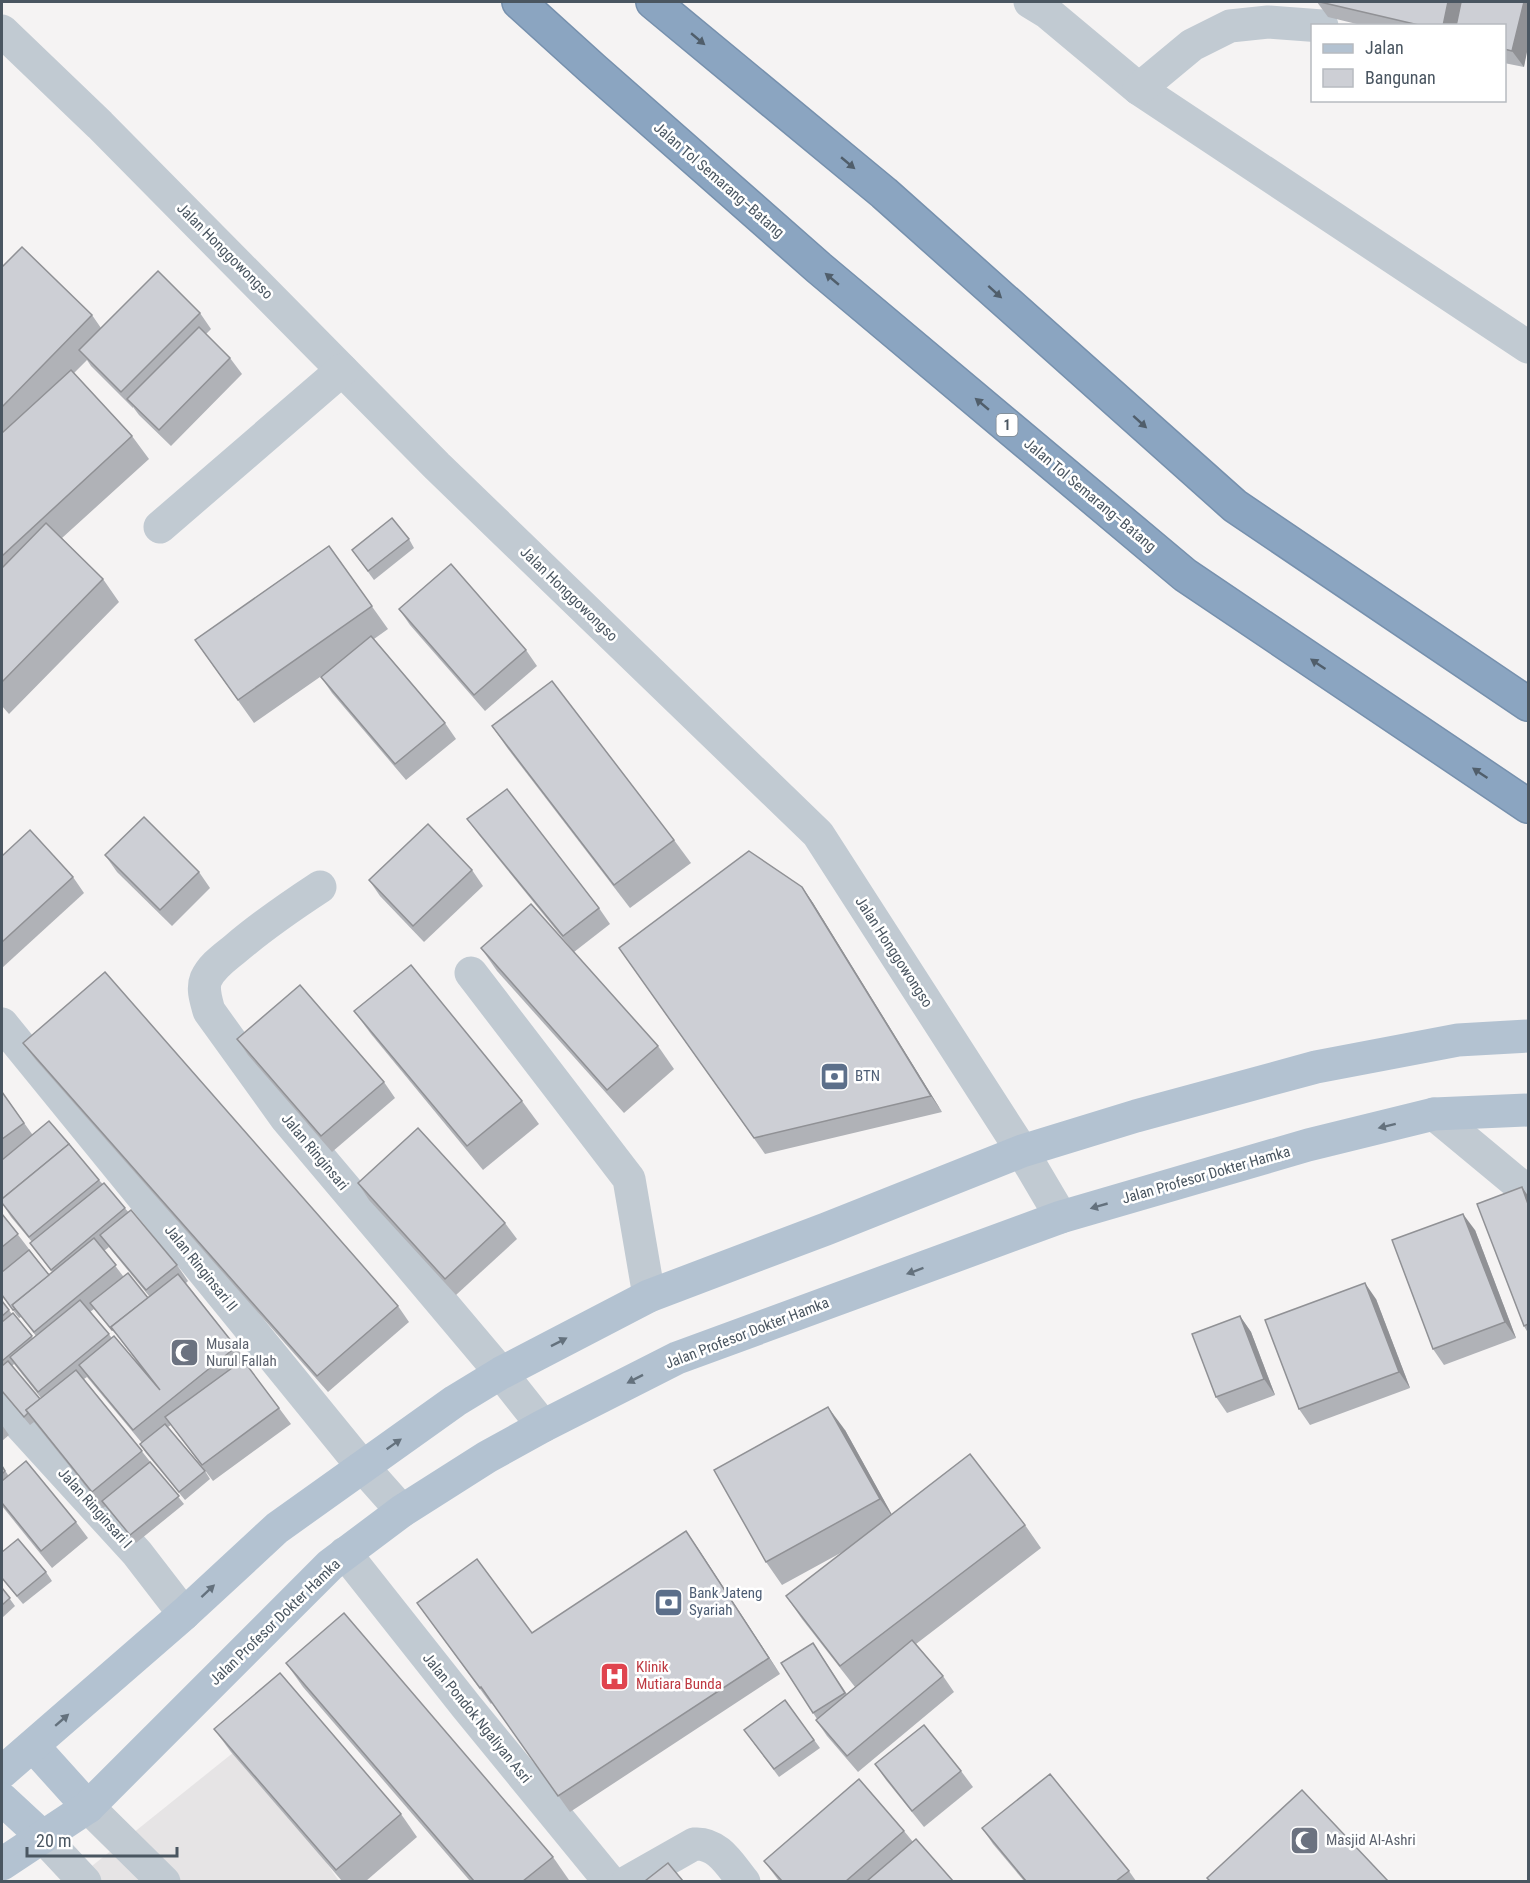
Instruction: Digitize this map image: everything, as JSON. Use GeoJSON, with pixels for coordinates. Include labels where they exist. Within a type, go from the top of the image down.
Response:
{"type":"FeatureCollection","features":[{"type":"Feature","properties":{"kind":"highway","name":"Jalan Tol Semarang–Batang"},"geometry":{"type":"LineString","coordinates":[[519,2],[819,268],[1185,575],[1528,806]]}},
{"type":"Feature","properties":{"kind":"highway"},"geometry":{"type":"LineString","coordinates":[[653,2],[884,193],[1235,506],[1528,704]]}},
{"type":"Feature","properties":{"kind":"main road"},"geometry":{"type":"LineString","coordinates":[[2,1772],[184,1614],[277,1528],[455,1401],[501,1372],[649,1296],[826,1229],[1022,1150],[1316,1067],[1458,1040],[1528,1036]]}},
{"type":"Feature","properties":{"kind":"main road","name":"Jalan Profesor Dokter Hamka"},"geometry":{"type":"LineString","coordinates":[[2,1864],[88,1807],[322,1573],[402,1510],[487,1457],[676,1358],[1061,1217],[1308,1145],[1434,1114],[1528,1110]]}},
{"type":"Feature","properties":{"kind":"main road"},"geometry":{"type":"LineString","coordinates":[[33,1746],[88,1807]]}},
{"type":"Feature","properties":{"kind":"main road"},"geometry":{"type":"LineString","coordinates":[[2,1799],[43,1837]]}},
{"type":"Feature","properties":{"kind":"street"},"geometry":{"type":"LineString","coordinates":[[1030,2],[1048,13],[1139,89],[1528,346]]}},
{"type":"Feature","properties":{"kind":"street"},"geometry":{"type":"LineString","coordinates":[[1139,89],[1192,45],[1230,26],[1268,22],[1311,25]]}},
{"type":"Feature","properties":{"kind":"street","name":"Jalan Honggowongso"},"geometry":{"type":"LineString","coordinates":[[2,31],[100,125],[445,475],[818,834],[1022,1150],[1061,1217]]}},
{"type":"Feature","properties":{"kind":"street"},"geometry":{"type":"LineString","coordinates":[[160,527],[342,370]]}},
{"type":"Feature","properties":{"kind":"street","name":"Jalan Ringinsari"},"geometry":{"type":"LineString","coordinates":[[320,887],[267,922],[220,961],[206,981],[205,999],[209,1011],[286,1118],[501,1372],[543,1426]]}},
{"type":"Feature","properties":{"kind":"street"},"geometry":{"type":"LineString","coordinates":[[471,973],[629,1179],[649,1296]]}},
{"type":"Feature","properties":{"kind":"street","name":"Jalan Ringinsari II"},"geometry":{"type":"LineString","coordinates":[[2,1023],[362,1466],[402,1510]]}},
{"type":"Feature","properties":{"kind":"street"},"geometry":{"type":"LineString","coordinates":[[1434,1114],[1528,1192]]}},
{"type":"Feature","properties":{"kind":"street","name":"Jalan Ringinsari I"},"geometry":{"type":"LineString","coordinates":[[2,1406],[137,1553],[184,1614]]}},
{"type":"Feature","properties":{"kind":"street","name":"Jalan Pondok Ngaliyan Asri"},"geometry":{"type":"LineString","coordinates":[[345,1553],[466,1706],[610,1881]]}},
{"type":"Feature","properties":{"kind":"street"},"geometry":{"type":"LineString","coordinates":[[88,1807],[164,1881]]}},
{"type":"Feature","properties":{"kind":"street"},"geometry":{"type":"LineString","coordinates":[[43,1837],[85,1881]]}},
{"type":"Feature","properties":{"kind":"street"},"geometry":{"type":"LineString","coordinates":[[627,1881],[694,1844],[701,1843],[717,1850],[744,1881]]}},
{"type":"Feature","properties":{"kind":"shaded area"},"geometry":{"type":"Polygon","coordinates":[[[244,1744],[339,1881],[72,1882],[244,1744]]]}},
{"type":"Feature","properties":{"kind":"building"},"geometry":{"type":"Polygon","coordinates":[[[1320,2],[1448,2],[1443,24],[1414,24],[1320,2]]]}},
{"type":"Feature","properties":{"kind":"building"},"geometry":{"type":"Polygon","coordinates":[[[1461,2],[1524,2],[1512,51],[1506,50],[1506,24],[1456,24],[1461,2]]]}},
{"type":"Feature","properties":{"kind":"building"},"geometry":{"type":"Polygon","coordinates":[[[22,247],[92,315],[2,407],[2,267],[22,247]]]}},
{"type":"Feature","properties":{"kind":"building"},"geometry":{"type":"Polygon","coordinates":[[[158,271],[200,313],[121,392],[79,350],[158,271]]]}},
{"type":"Feature","properties":{"kind":"building"},"geometry":{"type":"Polygon","coordinates":[[[199,327],[230,358],[159,430],[127,399],[199,327]]]}},
{"type":"Feature","properties":{"kind":"building"},"geometry":{"type":"Polygon","coordinates":[[[71,370],[132,436],[2,556],[2,433],[71,370]]]}},
{"type":"Feature","properties":{"kind":"building"},"geometry":{"type":"Polygon","coordinates":[[[392,518],[409,539],[368,571],[352,550],[392,518]]]}},
{"type":"Feature","properties":{"kind":"building"},"geometry":{"type":"Polygon","coordinates":[[[46,523],[103,579],[2,682],[2,568],[46,523]]]}},
{"type":"Feature","properties":{"kind":"building"},"geometry":{"type":"Polygon","coordinates":[[[329,546],[372,606],[238,700],[195,640],[329,546]]]}},
{"type":"Feature","properties":{"kind":"building"},"geometry":{"type":"Polygon","coordinates":[[[451,564],[526,650],[474,695],[399,609],[451,564]]]}},
{"type":"Feature","properties":{"kind":"building"},"geometry":{"type":"Polygon","coordinates":[[[371,636],[445,723],[395,764],[321,677],[371,636]]]}},
{"type":"Feature","properties":{"kind":"building"},"geometry":{"type":"Polygon","coordinates":[[[552,681],[674,840],[614,885],[492,726],[552,681]]]}},
{"type":"Feature","properties":{"kind":"building"},"geometry":{"type":"Polygon","coordinates":[[[507,789],[599,908],[563,936],[467,819],[507,789]]]}},
{"type":"Feature","properties":{"kind":"building"},"geometry":{"type":"Polygon","coordinates":[[[144,817],[199,872],[160,910],[105,855],[144,817]]]}},
{"type":"Feature","properties":{"kind":"building"},"geometry":{"type":"Polygon","coordinates":[[[428,824],[472,870],[413,926],[369,880],[428,824]]]}},
{"type":"Feature","properties":{"kind":"building"},"geometry":{"type":"Polygon","coordinates":[[[30,830],[73,877],[2,942],[2,856],[30,830]]]}},
{"type":"Feature","properties":{"kind":"building"},"geometry":{"type":"Polygon","coordinates":[[[749,851],[802,887],[931,1096],[754,1138],[619,948],[749,851]]]}},
{"type":"Feature","properties":{"kind":"building"},"geometry":{"type":"Polygon","coordinates":[[[531,904],[658,1046],[607,1090],[481,948],[531,904]]]}},
{"type":"Feature","properties":{"kind":"building"},"geometry":{"type":"Polygon","coordinates":[[[411,965],[522,1101],[467,1146],[354,1011],[411,965]]]}},
{"type":"Feature","properties":{"kind":"building"},"geometry":{"type":"Polygon","coordinates":[[[105,972],[398,1306],[317,1376],[23,1043],[105,972]]]}},
{"type":"Feature","properties":{"kind":"building"},"geometry":{"type":"Polygon","coordinates":[[[300,985],[384,1082],[321,1136],[237,1039],[300,985]]]}},
{"type":"Feature","properties":{"kind":"building"},"geometry":{"type":"Polygon","coordinates":[[[2,1092],[24,1123],[2,1139],[2,1092]]]}},
{"type":"Feature","properties":{"kind":"building"},"geometry":{"type":"Polygon","coordinates":[[[49,1121],[69,1144],[3,1198],[2,1160],[49,1121]]]}},
{"type":"Feature","properties":{"kind":"building"},"geometry":{"type":"Polygon","coordinates":[[[418,1128],[505,1223],[445,1279],[358,1183],[418,1128]]]}},
{"type":"Feature","properties":{"kind":"building"},"geometry":{"type":"Polygon","coordinates":[[[69,1144],[99,1180],[29,1237],[2,1203],[2,1199],[69,1144]]]}},
{"type":"Feature","properties":{"kind":"building"},"geometry":{"type":"Polygon","coordinates":[[[104,1183],[125,1208],[51,1270],[30,1243],[104,1183]]]}},
{"type":"Feature","properties":{"kind":"building"},"geometry":{"type":"Polygon","coordinates":[[[1522,1187],[1528,1204],[1528,1324],[1524,1326],[1477,1204],[1522,1187]]]}},
{"type":"Feature","properties":{"kind":"building"},"geometry":{"type":"Polygon","coordinates":[[[131,1210],[177,1265],[146,1290],[100,1235],[131,1210]]]}},
{"type":"Feature","properties":{"kind":"building"},"geometry":{"type":"Polygon","coordinates":[[[2,1214],[18,1234],[2,1247],[2,1214]]]}},
{"type":"Feature","properties":{"kind":"building"},"geometry":{"type":"Polygon","coordinates":[[[1463,1214],[1505,1322],[1433,1349],[1392,1240],[1463,1214]]]}},
{"type":"Feature","properties":{"kind":"building"},"geometry":{"type":"Polygon","coordinates":[[[94,1238],[116,1265],[34,1332],[12,1305],[94,1238]]]}},
{"type":"Feature","properties":{"kind":"building"},"geometry":{"type":"Polygon","coordinates":[[[29,1250],[49,1275],[12,1305],[15,1309],[13,1310],[2,1295],[2,1272],[29,1250]]]}},
{"type":"Feature","properties":{"kind":"building"},"geometry":{"type":"Polygon","coordinates":[[[128,1273],[148,1298],[111,1327],[112,1330],[90,1303],[128,1273]]]}},
{"type":"Feature","properties":{"kind":"building"},"geometry":{"type":"Polygon","coordinates":[[[178,1274],[236,1347],[133,1430],[79,1365],[114,1336],[160,1390],[111,1327],[178,1274]]]}},
{"type":"Feature","properties":{"kind":"building"},"geometry":{"type":"Polygon","coordinates":[[[1365,1283],[1399,1372],[1299,1409],[1265,1320],[1365,1283]]]}},
{"type":"Feature","properties":{"kind":"building"},"geometry":{"type":"Polygon","coordinates":[[[80,1300],[109,1334],[38,1392],[10,1357],[80,1300]]]}},
{"type":"Feature","properties":{"kind":"building"},"geometry":{"type":"Polygon","coordinates":[[[2,1301],[9,1310],[2,1316],[2,1301]]]}},
{"type":"Feature","properties":{"kind":"building"},"geometry":{"type":"Polygon","coordinates":[[[13,1313],[32,1336],[2,1361],[2,1322],[13,1313]]]}},
{"type":"Feature","properties":{"kind":"building"},"geometry":{"type":"Polygon","coordinates":[[[1240,1316],[1264,1379],[1216,1397],[1192,1334],[1240,1316]]]}},
{"type":"Feature","properties":{"kind":"building"},"geometry":{"type":"Polygon","coordinates":[[[243,1360],[279,1408],[202,1465],[165,1417],[243,1360]]]}},
{"type":"Feature","properties":{"kind":"building"},"geometry":{"type":"Polygon","coordinates":[[[8,1361],[40,1399],[26,1410],[28,1413],[24,1417],[2,1391],[2,1366],[8,1361]]]}},
{"type":"Feature","properties":{"kind":"building"},"geometry":{"type":"Polygon","coordinates":[[[76,1370],[142,1451],[92,1492],[26,1410],[76,1370]]]}},
{"type":"Feature","properties":{"kind":"building"},"geometry":{"type":"Polygon","coordinates":[[[828,1407],[880,1499],[766,1562],[714,1470],[828,1407]]]}},
{"type":"Feature","properties":{"kind":"building"},"geometry":{"type":"Polygon","coordinates":[[[165,1424],[205,1471],[179,1492],[140,1444],[165,1424]]]}},
{"type":"Feature","properties":{"kind":"building"},"geometry":{"type":"Polygon","coordinates":[[[970,1454],[1025,1525],[840,1666],[786,1596],[970,1454]]]}},
{"type":"Feature","properties":{"kind":"building"},"geometry":{"type":"Polygon","coordinates":[[[26,1461],[76,1522],[41,1551],[2,1503],[2,1481],[26,1461]]]}},
{"type":"Feature","properties":{"kind":"building"},"geometry":{"type":"Polygon","coordinates":[[[150,1462],[179,1496],[130,1535],[102,1501],[150,1462]]]}},
{"type":"Feature","properties":{"kind":"building"},"geometry":{"type":"Polygon","coordinates":[[[686,1531],[769,1658],[558,1796],[481,1687],[417,1603],[477,1559],[532,1633],[686,1531]]]}},
{"type":"Feature","properties":{"kind":"building"},"geometry":{"type":"Polygon","coordinates":[[[18,1539],[46,1572],[17,1596],[2,1578],[2,1552],[18,1539]]]}},
{"type":"Feature","properties":{"kind":"building"},"geometry":{"type":"Polygon","coordinates":[[[2,1588],[10,1598],[2,1605],[2,1588]]]}},
{"type":"Feature","properties":{"kind":"building"},"geometry":{"type":"Polygon","coordinates":[[[344,1613],[553,1857],[523,1881],[474,1881],[286,1663],[344,1613]]]}},
{"type":"Feature","properties":{"kind":"building"},"geometry":{"type":"Polygon","coordinates":[[[912,1640],[943,1676],[847,1756],[816,1720],[912,1640]]]}},
{"type":"Feature","properties":{"kind":"building"},"geometry":{"type":"Polygon","coordinates":[[[813,1643],[845,1693],[813,1713],[781,1663],[813,1643]]]}},
{"type":"Feature","properties":{"kind":"building"},"geometry":{"type":"Polygon","coordinates":[[[280,1673],[401,1814],[336,1870],[214,1729],[280,1673]]]}},
{"type":"Feature","properties":{"kind":"building"},"geometry":{"type":"Polygon","coordinates":[[[785,1700],[814,1740],[774,1769],[744,1730],[785,1700]]]}},
{"type":"Feature","properties":{"kind":"building"},"geometry":{"type":"Polygon","coordinates":[[[924,1725],[961,1771],[912,1811],[875,1764],[924,1725]]]}},
{"type":"Feature","properties":{"kind":"building"},"geometry":{"type":"Polygon","coordinates":[[[1050,1774],[1129,1871],[1116,1881],[1026,1881],[982,1828],[1050,1774]]]}},
{"type":"Feature","properties":{"kind":"building"},"geometry":{"type":"Polygon","coordinates":[[[859,1779],[904,1831],[846,1881],[782,1881],[764,1861],[859,1779]]]}},
{"type":"Feature","properties":{"kind":"building","name":"Masjid Al-Ashri"},"geometry":{"type":"Polygon","coordinates":[[[1302,1790],[1388,1881],[1210,1881],[1207,1878],[1302,1790]]]}},
{"type":"Feature","properties":{"kind":"building"},"geometry":{"type":"Polygon","coordinates":[[[916,1839],[953,1881],[867,1881],[916,1839]]]}},
{"type":"Feature","properties":{"kind":"building"},"geometry":{"type":"Polygon","coordinates":[[[668,1863],[683,1881],[645,1881],[668,1863]]]}},
{"type":"Feature","properties":{"kind":"place","name":"BTN"},"geometry":{"type":"Point","coordinates":[834,1076]}},
{"type":"Feature","properties":{"kind":"place","name":"Musala Nurul Fallah"},"geometry":{"type":"Point","coordinates":[185,1353]}},
{"type":"Feature","properties":{"kind":"place","name":"Bank Jateng Syariah"},"geometry":{"type":"Point","coordinates":[668,1602]}},
{"type":"Feature","properties":{"kind":"place","name":"Klinik Mutiara Bunda"},"geometry":{"type":"Point","coordinates":[615,1676]}},
{"type":"Feature","properties":{"kind":"place","name":"Masjid Al-Ashri"},"geometry":{"type":"Point","coordinates":[1305,1840]}}]}
